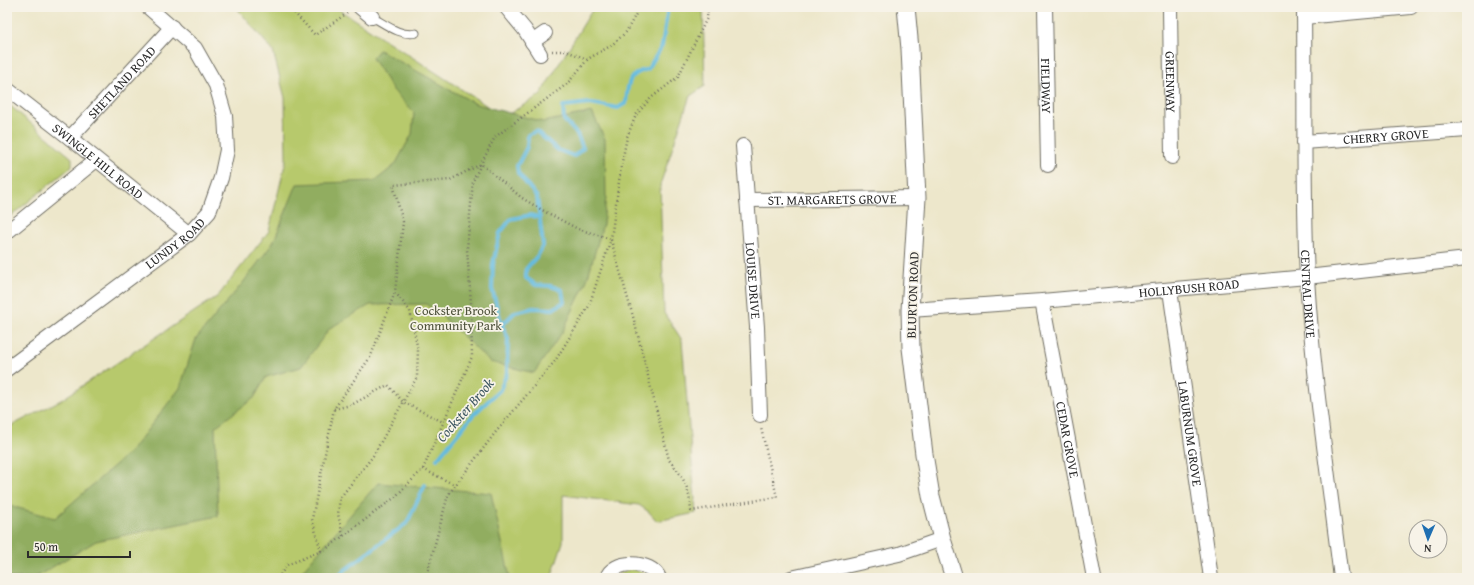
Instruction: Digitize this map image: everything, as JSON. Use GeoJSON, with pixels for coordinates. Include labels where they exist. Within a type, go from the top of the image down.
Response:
{"type":"FeatureCollection","features":[{"type":"Feature","properties":{"kind":"street","name":"LUNDY ROAD"},"geometry":{"type":"LineString","coordinates":[[7,369],[188,234],[209,212],[221,178],[227,150],[225,116],[216,86],[207,67],[195,48],[148,7]]}},
{"type":"Feature","properties":{"kind":"street"},"geometry":{"type":"LineString","coordinates":[[360,7],[372,17]]}},
{"type":"Feature","properties":{"kind":"street"},"geometry":{"type":"LineString","coordinates":[[506,7],[525,30],[540,54]]}},
{"type":"Feature","properties":{"kind":"street","name":"BLURTON ROAD"},"geometry":{"type":"LineString","coordinates":[[906,7],[910,49],[917,198],[910,310],[911,348],[924,454],[942,539],[954,578]]}},
{"type":"Feature","properties":{"kind":"street","name":"FIELDWAY"},"geometry":{"type":"LineString","coordinates":[[1045,7],[1048,165]]}},
{"type":"Feature","properties":{"kind":"street","name":"GREENWAY"},"geometry":{"type":"LineString","coordinates":[[1170,7],[1172,157]]}},
{"type":"Feature","properties":{"kind":"street"},"geometry":{"type":"LineString","coordinates":[[1304,12],[1411,7]]}},
{"type":"Feature","properties":{"kind":"street","name":"CENTRAL DRIVE"},"geometry":{"type":"LineString","coordinates":[[1304,12],[1304,142],[1307,277],[1312,339],[1341,578]]}},
{"type":"Feature","properties":{"kind":"street","name":"SHETLAND ROAD"},"geometry":{"type":"LineString","coordinates":[[70,138],[172,27]]}},
{"type":"Feature","properties":{"kind":"street"},"geometry":{"type":"LineString","coordinates":[[532,42],[545,33]]}},
{"type":"Feature","properties":{"kind":"street","name":"SWINGLE HILL ROAD"},"geometry":{"type":"LineString","coordinates":[[7,89],[188,234]]}},
{"type":"Feature","properties":{"kind":"street","name":"CHERRY GROVE"},"geometry":{"type":"LineString","coordinates":[[1304,142],[1467,130]]}},
{"type":"Feature","properties":{"kind":"street","name":"LOUISE DRIVE"},"geometry":{"type":"LineString","coordinates":[[743,146],[757,327],[760,415]]}},
{"type":"Feature","properties":{"kind":"street"},"geometry":{"type":"LineString","coordinates":[[7,232],[96,160]]}},
{"type":"Feature","properties":{"kind":"street","name":"ST. MARGARETS GROVE"},"geometry":{"type":"LineString","coordinates":[[747,200],[917,198]]}},
{"type":"Feature","properties":{"kind":"street","name":"HOLLYBUSH ROAD"},"geometry":{"type":"LineString","coordinates":[[910,310],[1170,290],[1307,277],[1467,259]]}},
{"type":"Feature","properties":{"kind":"street","name":"LABURNUM GROVE"},"geometry":{"type":"LineString","coordinates":[[1170,290],[1211,578]]}},
{"type":"Feature","properties":{"kind":"street","name":"CEDAR GROVE"},"geometry":{"type":"LineString","coordinates":[[1042,301],[1094,578]]}},
{"type":"Feature","properties":{"kind":"street"},"geometry":{"type":"LineString","coordinates":[[791,578],[812,575],[899,554],[942,539]]}},
{"type":"Feature","properties":{"kind":"street"},"geometry":{"type":"LineString","coordinates":[[607,578],[608,573],[615,568],[633,564],[647,566],[654,570],[659,578]]}},
{"type":"Feature","properties":{"kind":"lane"},"geometry":{"type":"LineString","coordinates":[[372,17],[402,33],[411,35],[416,33]]}},
{"type":"Feature","properties":{"kind":"path"},"geometry":{"type":"LineString","coordinates":[[288,7],[315,34],[345,14]]}},
{"type":"Feature","properties":{"kind":"path"},"geometry":{"type":"LineString","coordinates":[[278,578],[287,565],[326,549],[394,498],[422,469],[472,356],[472,303],[467,249],[473,181],[481,164],[495,137],[567,84],[588,59],[612,45],[626,32],[640,7]]}},
{"type":"Feature","properties":{"kind":"path"},"geometry":{"type":"LineString","coordinates":[[427,578],[448,494],[495,433],[555,361],[589,306],[611,239],[621,167],[627,137],[636,115],[650,98],[678,78],[707,18],[708,7]]}},
{"type":"Feature","properties":{"kind":"path"},"geometry":{"type":"LineString","coordinates":[[540,54],[549,51],[566,52],[588,59]]}},
{"type":"Feature","properties":{"kind":"path"},"geometry":{"type":"LineString","coordinates":[[481,164],[534,206],[578,229],[611,239]]}},
{"type":"Feature","properties":{"kind":"path"},"geometry":{"type":"LineString","coordinates":[[321,551],[312,519],[334,409],[371,356],[395,292],[403,222],[393,185],[450,180],[481,164]]}},
{"type":"Feature","properties":{"kind":"path"},"geometry":{"type":"LineString","coordinates":[[611,239],[634,320],[669,460],[682,476],[690,493],[691,511],[777,497],[762,431],[760,415]]}},
{"type":"Feature","properties":{"kind":"path"},"geometry":{"type":"LineString","coordinates":[[343,536],[338,514],[340,498],[373,456],[417,377],[418,350],[410,311],[395,292]]}},
{"type":"Feature","properties":{"kind":"path"},"geometry":{"type":"LineString","coordinates":[[334,409],[351,405],[388,385],[403,402],[443,422]]}},
{"type":"Feature","properties":{"kind":"path"},"geometry":{"type":"LineString","coordinates":[[422,469],[456,485]]}},
{"type":"Feature","properties":{"kind":"green space","name":"Cockster Brook Community Park"},"geometry":{"type":"Polygon","coordinates":[[[236,7],[335,7],[504,117],[540,95],[594,7],[703,7],[705,86],[690,96],[660,185],[664,313],[682,340],[696,513],[657,521],[649,512],[639,505],[563,495],[563,542],[551,578],[7,578],[7,428],[61,400],[218,296],[269,231],[286,160],[285,98],[273,51],[236,7]]]}},
{"type":"Feature","properties":{"kind":"green space"},"geometry":{"type":"Polygon","coordinates":[[[379,50],[476,104],[543,122],[592,112],[605,139],[606,197],[603,224],[587,280],[563,331],[534,373],[490,362],[444,318],[426,304],[370,305],[330,328],[301,367],[266,377],[254,398],[215,427],[218,516],[96,541],[34,578],[7,578],[7,505],[55,518],[131,451],[180,388],[196,339],[242,284],[273,243],[297,184],[375,181],[395,165],[412,134],[414,113],[393,90],[372,58],[379,50]]]}},
{"type":"Feature","properties":{"kind":"green space"},"geometry":{"type":"Polygon","coordinates":[[[7,103],[72,158],[72,165],[7,219],[7,103]]]}},
{"type":"Feature","properties":{"kind":"green space"},"geometry":{"type":"Polygon","coordinates":[[[378,483],[491,493],[510,578],[296,578],[378,483]]]}},
{"type":"Feature","properties":{"kind":"green space"},"geometry":{"type":"Polygon","coordinates":[[[633,569],[658,578],[617,578],[621,572],[633,569]]]}},
{"type":"Feature","properties":{"kind":"waterway"},"geometry":{"type":"LineString","coordinates":[[502,325],[515,312],[533,308],[553,309],[564,302],[562,290],[551,286],[536,285],[526,278],[526,269],[538,255],[543,245],[537,197],[518,173],[517,166],[527,147],[528,135],[536,131],[558,150],[574,156],[583,148],[577,134],[564,120],[563,106],[590,103],[618,108],[626,103],[628,85],[632,77],[641,71],[648,69],[662,46],[668,7]]}},
{"type":"Feature","properties":{"kind":"waterway","name":"Cockster Brook"},"geometry":{"type":"LineString","coordinates":[[437,459],[474,414],[500,390],[507,373],[508,338],[502,325],[492,289],[493,264],[500,233],[511,219],[531,215],[540,218]]}},
{"type":"Feature","properties":{"kind":"waterway","name":"Cockster Brook"},"geometry":{"type":"LineString","coordinates":[[339,578],[341,573],[407,523],[425,485]]}}]}
